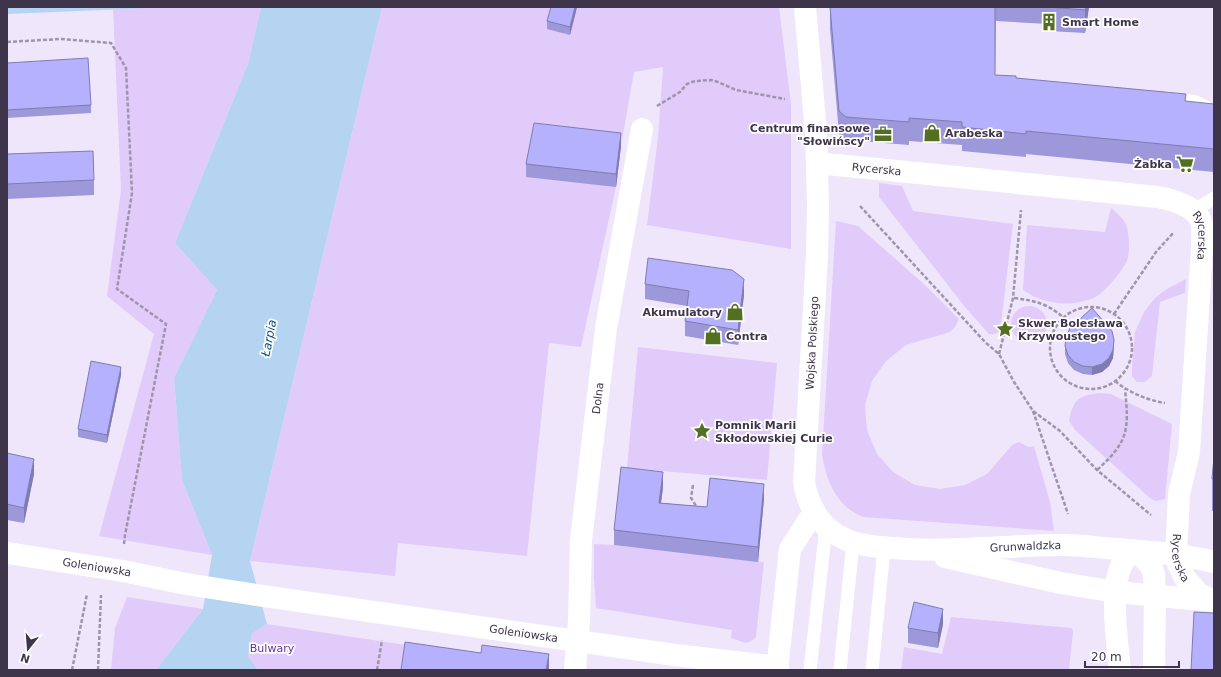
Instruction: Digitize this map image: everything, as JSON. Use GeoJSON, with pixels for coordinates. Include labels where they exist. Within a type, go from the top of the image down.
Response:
{"type":"FeatureCollection","features":[{"type":"Feature","properties":{"kind":"street","name":"Wojska Polskiego"},"geometry":{"type":"LineString","coordinates":[[805,7],[818,163],[817,256],[804,472],[805,489],[809,501],[820,519]]}},
{"type":"Feature","properties":{"kind":"street","name":"Dolna"},"geometry":{"type":"LineString","coordinates":[[575,670],[578,641],[581,540],[606,328],[642,129]]}},
{"type":"Feature","properties":{"kind":"street","name":"Rycerska"},"geometry":{"type":"LineString","coordinates":[[818,163],[1158,197],[1178,202],[1193,211],[1202,223],[1202,249],[1189,452],[1179,494],[1176,556],[1185,578],[1199,594],[1214,601]]}},
{"type":"Feature","properties":{"kind":"street","name":"Grunwaldzka"},"geometry":{"type":"LineString","coordinates":[[820,519],[839,537],[865,546],[915,550],[1065,545],[1136,551],[1214,562]]}},
{"type":"Feature","properties":{"kind":"street"},"geometry":{"type":"LineString","coordinates":[[778,668],[790,549],[820,519]]}},
{"type":"Feature","properties":{"kind":"street","name":"Grunwaldzka"},"geometry":{"type":"LineString","coordinates":[[915,550],[1061,583],[1116,592],[1214,601]]}},
{"type":"Feature","properties":{"kind":"street"},"geometry":{"type":"LineString","coordinates":[[1120,670],[1116,592],[1118,574],[1127,557],[1136,551],[1152,568],[1155,596],[1154,670]]}},
{"type":"Feature","properties":{"kind":"street","name":"Goleniowska"},"geometry":{"type":"LineString","coordinates":[[7,553],[102,569],[123,571],[186,584],[270,597],[675,655],[778,668]]}},
{"type":"Feature","properties":{"kind":"lane"},"geometry":{"type":"LineString","coordinates":[[1157,96],[1196,102],[1214,111]]}},
{"type":"Feature","properties":{"kind":"lane"},"geometry":{"type":"LineString","coordinates":[[1193,211],[1214,198]]}},
{"type":"Feature","properties":{"kind":"lane"},"geometry":{"type":"LineString","coordinates":[[810,670],[820,519]]}},
{"type":"Feature","properties":{"kind":"lane"},"geometry":{"type":"LineString","coordinates":[[840,670],[853,543]]}},
{"type":"Feature","properties":{"kind":"lane"},"geometry":{"type":"LineString","coordinates":[[872,670],[884,548]]}},
{"type":"Feature","properties":{"kind":"path"},"geometry":{"type":"LineString","coordinates":[[7,42],[61,39],[111,43],[126,68],[132,192],[117,289],[166,324],[125,536]]}},
{"type":"Feature","properties":{"kind":"path"},"geometry":{"type":"LineString","coordinates":[[642,129],[658,105],[680,92],[687,84],[695,81],[711,80],[736,90],[788,100]]}},
{"type":"Feature","properties":{"kind":"path"},"geometry":{"type":"LineString","coordinates":[[999,354],[1013,298],[1023,183]]}},
{"type":"Feature","properties":{"kind":"path"},"geometry":{"type":"LineString","coordinates":[[860,206],[985,342],[999,354],[1014,382],[1033,411],[1068,514]]}},
{"type":"Feature","properties":{"kind":"path"},"geometry":{"type":"LineString","coordinates":[[1114,314],[1156,252],[1193,211]]}},
{"type":"Feature","properties":{"kind":"path"},"geometry":{"type":"LineString","coordinates":[[1013,298],[1040,303],[1053,308],[1064,318]]}},
{"type":"Feature","properties":{"kind":"path"},"geometry":{"type":"LineString","coordinates":[[1089,307],[1103,309],[1114,314],[1124,323],[1130,335],[1132,347],[1130,360],[1125,372],[1115,381],[1104,387],[1090,389],[1077,386],[1065,379],[1056,369],[1051,356],[1050,342],[1055,329],[1064,318],[1075,310],[1089,307]]}},
{"type":"Feature","properties":{"kind":"path"},"geometry":{"type":"LineString","coordinates":[[1115,381],[1125,389],[1138,396],[1160,402],[1192,406]]}},
{"type":"Feature","properties":{"kind":"path"},"geometry":{"type":"LineString","coordinates":[[1097,470],[1114,454],[1121,442],[1126,427],[1127,414],[1125,389]]}},
{"type":"Feature","properties":{"kind":"path"},"geometry":{"type":"LineString","coordinates":[[1033,411],[1060,431],[1097,470],[1151,515]]}},
{"type":"Feature","properties":{"kind":"path"},"geometry":{"type":"LineString","coordinates":[[693,484],[691,498],[698,510]]}},
{"type":"Feature","properties":{"kind":"path"},"geometry":{"type":"LineString","coordinates":[[98,670],[102,569]]}},
{"type":"Feature","properties":{"kind":"path"},"geometry":{"type":"LineString","coordinates":[[72,670],[82,620]]}},
{"type":"Feature","properties":{"kind":"green space"},"geometry":{"type":"Polygon","coordinates":[[[261,7],[248,64],[175,243],[217,290],[174,378],[182,480],[212,555],[99,536],[154,334],[107,296],[121,190],[113,9],[261,7]]]}},
{"type":"Feature","properties":{"kind":"green space"},"geometry":{"type":"Polygon","coordinates":[[[382,7],[779,7],[791,104],[791,249],[647,225],[658,137],[663,67],[634,72],[621,146],[616,187],[581,347],[549,343],[527,556],[398,543],[395,576],[250,561],[382,7]]]}},
{"type":"Feature","properties":{"kind":"green space"},"geometry":{"type":"Polygon","coordinates":[[[879,183],[902,186],[913,211],[1013,224],[1000,332],[989,334],[965,307],[879,197],[879,183]]]}},
{"type":"Feature","properties":{"kind":"green space"},"geometry":{"type":"Polygon","coordinates":[[[1111,208],[1126,224],[1129,249],[1127,261],[1113,282],[1097,296],[1091,299],[1068,304],[1037,298],[1023,290],[1027,225],[1105,232],[1111,208]]]}},
{"type":"Feature","properties":{"kind":"green space"},"geometry":{"type":"Polygon","coordinates":[[[836,221],[858,226],[925,285],[959,319],[955,327],[950,332],[906,345],[886,361],[872,381],[865,405],[867,430],[877,454],[893,472],[915,485],[940,489],[965,485],[987,474],[1012,445],[1019,442],[1029,447],[1034,446],[1050,502],[1054,531],[863,517],[846,506],[839,499],[826,473],[822,454],[836,221]]]}},
{"type":"Feature","properties":{"kind":"green space"},"geometry":{"type":"Polygon","coordinates":[[[1186,279],[1185,293],[1160,302],[1152,376],[1145,382],[1137,382],[1132,376],[1135,332],[1144,312],[1155,298],[1167,289],[1186,279]]]}},
{"type":"Feature","properties":{"kind":"green space"},"geometry":{"type":"Polygon","coordinates":[[[1033,306],[1042,311],[1046,317],[1046,331],[1042,337],[1033,342],[1025,342],[1016,337],[1012,331],[1011,320],[1016,311],[1022,307],[1033,306]]]}},
{"type":"Feature","properties":{"kind":"green space"},"geometry":{"type":"Polygon","coordinates":[[[638,347],[777,363],[767,480],[627,468],[638,347]]]}},
{"type":"Feature","properties":{"kind":"green space"},"geometry":{"type":"Polygon","coordinates":[[[1100,393],[1111,394],[1172,424],[1165,499],[1156,501],[1151,499],[1075,430],[1069,421],[1075,403],[1078,400],[1087,395],[1100,393]]]}},
{"type":"Feature","properties":{"kind":"green space"},"geometry":{"type":"Polygon","coordinates":[[[594,544],[764,562],[756,637],[747,643],[731,638],[732,630],[596,608],[594,544]]]}},
{"type":"Feature","properties":{"kind":"green space"},"geometry":{"type":"Polygon","coordinates":[[[127,597],[203,609],[156,670],[111,670],[115,628],[127,597]]]}},
{"type":"Feature","properties":{"kind":"green space"},"geometry":{"type":"Polygon","coordinates":[[[951,617],[1072,628],[1073,632],[1069,670],[901,670],[904,647],[942,654],[951,617]]]}},
{"type":"Feature","properties":{"kind":"green space","name":"Bulwary"},"geometry":{"type":"Polygon","coordinates":[[[267,624],[406,645],[401,670],[258,670],[248,656],[252,632],[267,624]]]}},
{"type":"Feature","properties":{"kind":"water"},"geometry":{"type":"Polygon","coordinates":[[[7,7],[174,7],[7,14],[7,7]]]}},
{"type":"Feature","properties":{"kind":"water","name":"Łarpia"},"geometry":{"type":"Polygon","coordinates":[[[261,7],[382,7],[250,561],[267,624],[252,633],[248,656],[258,670],[156,670],[203,609],[212,555],[182,480],[174,378],[217,290],[175,243],[248,64],[261,7]]]}},
{"type":"Feature","properties":{"kind":"building"},"geometry":{"type":"Polygon","coordinates":[[[551,7],[575,7],[570,27],[547,21],[551,7]]]}},
{"type":"Feature","properties":{"kind":"building"},"geometry":{"type":"Polygon","coordinates":[[[830,7],[995,7],[995,75],[1186,94],[1185,101],[1214,104],[1214,149],[1026,131],[1026,134],[962,127],[962,122],[909,118],[909,122],[846,117],[839,111],[830,7]]]}},
{"type":"Feature","properties":{"kind":"building"},"geometry":{"type":"Polygon","coordinates":[[[1048,7],[1086,7],[1085,10],[1048,7]]]}},
{"type":"Feature","properties":{"kind":"building"},"geometry":{"type":"Polygon","coordinates":[[[88,58],[91,105],[7,110],[7,63],[88,58]]]}},
{"type":"Feature","properties":{"kind":"building"},"geometry":{"type":"Polygon","coordinates":[[[534,123],[621,133],[616,174],[526,164],[534,123]]]}},
{"type":"Feature","properties":{"kind":"building"},"geometry":{"type":"Polygon","coordinates":[[[93,151],[94,180],[7,184],[7,154],[93,151]]]}},
{"type":"Feature","properties":{"kind":"building"},"geometry":{"type":"Polygon","coordinates":[[[648,258],[732,270],[744,279],[738,330],[685,321],[689,291],[645,284],[648,258]]]}},
{"type":"Feature","properties":{"kind":"building"},"geometry":{"type":"Polygon","coordinates":[[[1092,308],[1112,331],[1114,340],[1113,350],[1109,358],[1102,364],[1092,367],[1083,366],[1074,362],[1068,355],[1065,346],[1066,337],[1070,328],[1092,308]]]}},
{"type":"Feature","properties":{"kind":"building"},"geometry":{"type":"Polygon","coordinates":[[[91,361],[121,367],[107,435],[78,429],[91,361]]]}},
{"type":"Feature","properties":{"kind":"building"},"geometry":{"type":"Polygon","coordinates":[[[7,453],[34,459],[24,508],[7,504],[7,453]]]}},
{"type":"Feature","properties":{"kind":"building"},"geometry":{"type":"Polygon","coordinates":[[[1214,457],[1214,479],[1212,479],[1214,457]]]}},
{"type":"Feature","properties":{"kind":"building"},"geometry":{"type":"Polygon","coordinates":[[[621,467],[663,472],[659,503],[707,507],[710,478],[764,484],[758,547],[614,530],[621,467]]]}},
{"type":"Feature","properties":{"kind":"building"},"geometry":{"type":"Polygon","coordinates":[[[914,602],[943,609],[938,633],[908,628],[914,602]]]}},
{"type":"Feature","properties":{"kind":"building"},"geometry":{"type":"Polygon","coordinates":[[[1194,612],[1214,613],[1214,670],[1191,670],[1194,612]]]}},
{"type":"Feature","properties":{"kind":"building"},"geometry":{"type":"Polygon","coordinates":[[[405,642],[481,653],[482,645],[549,654],[546,670],[401,670],[405,642]]]}},
{"type":"Feature","properties":{"kind":"place","name":"Smart Home"},"geometry":{"type":"Point","coordinates":[1049,22]}},
{"type":"Feature","properties":{"kind":"place","name":"Arabeska"},"geometry":{"type":"Point","coordinates":[932,133]}},
{"type":"Feature","properties":{"kind":"place","name":"Centrum finansowe \"Słowińscy\""},"geometry":{"type":"Point","coordinates":[883,134]}},
{"type":"Feature","properties":{"kind":"place","name":"Żabka"},"geometry":{"type":"Point","coordinates":[1185,164]}},
{"type":"Feature","properties":{"kind":"place","name":"Akumulatory"},"geometry":{"type":"Point","coordinates":[735,312]}},
{"type":"Feature","properties":{"kind":"place","name":"Skwer Bolesława Krzywoustego"},"geometry":{"type":"Point","coordinates":[1005,329]}},
{"type":"Feature","properties":{"kind":"place","name":"Contra"},"geometry":{"type":"Point","coordinates":[713,336]}},
{"type":"Feature","properties":{"kind":"place","name":"Pomnik Marii Skłodowskiej Curie"},"geometry":{"type":"Point","coordinates":[702,431]}}]}
